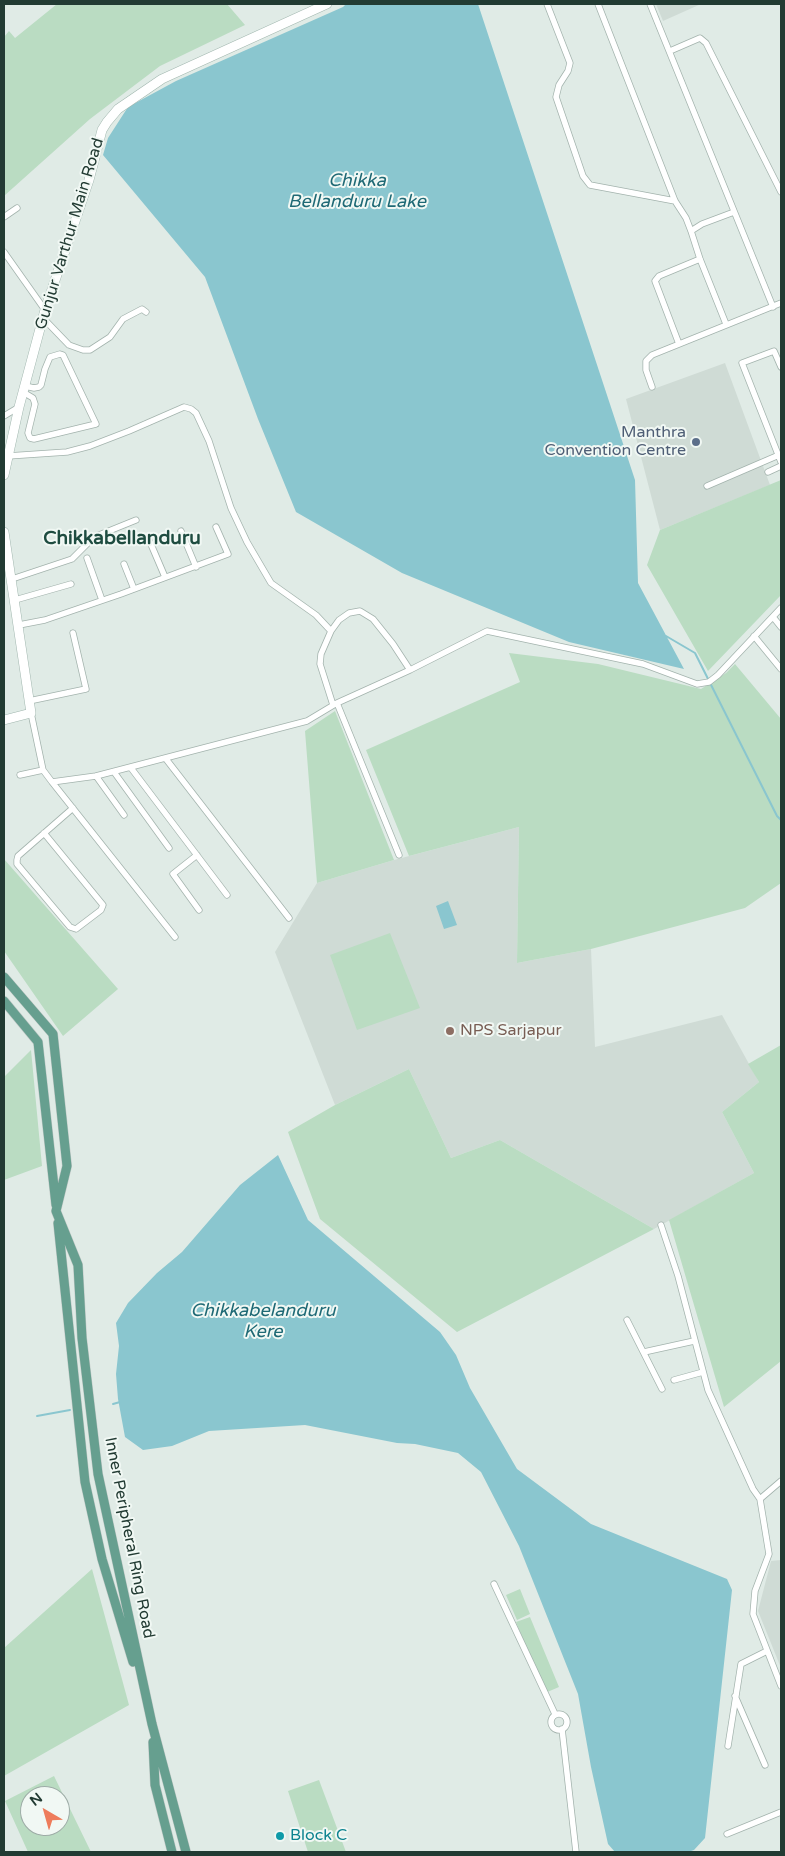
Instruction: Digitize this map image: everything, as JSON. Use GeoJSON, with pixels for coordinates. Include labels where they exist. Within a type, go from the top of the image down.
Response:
{"type":"FeatureCollection","features":[{"type":"Feature","properties":{"kind":"main road","name":"Gunjur Varthur Main Road"},"geometry":{"type":"LineString","coordinates":[[4,475],[19,407],[44,314],[89,180],[102,130],[118,109],[162,79],[327,4]]}},
{"type":"Feature","properties":{"kind":"main road"},"geometry":{"type":"LineString","coordinates":[[4,534],[32,713],[4,720]]}},
{"type":"Feature","properties":{"kind":"main road","name":"Inner Peripheral Ring Road"},"geometry":{"type":"LineString","coordinates":[[4,977],[53,1034],[67,1166],[56,1211],[78,1265],[82,1338],[98,1474],[152,1724],[155,1785],[172,1852]]}},
{"type":"Feature","properties":{"kind":"main road","name":"Inner Peripheral Ring Road"},"geometry":{"type":"LineString","coordinates":[[4,1002],[38,1042],[85,1482],[102,1559],[152,1724],[186,1852]]}},
{"type":"Feature","properties":{"kind":"street"},"geometry":{"type":"LineString","coordinates":[[547,4],[570,63],[568,71],[559,85],[556,97],[583,176],[590,185],[675,201]]}},
{"type":"Feature","properties":{"kind":"street"},"geometry":{"type":"LineString","coordinates":[[598,4],[675,201],[692,231],[700,259],[726,324]]}},
{"type":"Feature","properties":{"kind":"street"},"geometry":{"type":"LineString","coordinates":[[650,4],[772,307]]}},
{"type":"Feature","properties":{"kind":"street"},"geometry":{"type":"LineString","coordinates":[[670,51],[700,38],[706,43],[781,192]]}},
{"type":"Feature","properties":{"kind":"street"},"geometry":{"type":"LineString","coordinates":[[4,217],[18,208]]}},
{"type":"Feature","properties":{"kind":"street"},"geometry":{"type":"LineString","coordinates":[[692,231],[702,224],[734,212]]}},
{"type":"Feature","properties":{"kind":"street"},"geometry":{"type":"LineString","coordinates":[[4,252],[44,314],[69,345],[83,350],[90,350],[103,344],[123,319],[142,309],[146,312]]}},
{"type":"Feature","properties":{"kind":"street"},"geometry":{"type":"LineString","coordinates":[[679,344],[655,281],[659,276],[700,259]]}},
{"type":"Feature","properties":{"kind":"street"},"geometry":{"type":"LineString","coordinates":[[652,387],[646,370],[646,361],[652,355],[726,324],[781,304]]}},
{"type":"Feature","properties":{"kind":"street"},"geometry":{"type":"LineString","coordinates":[[781,367],[774,351],[742,363],[781,462]]}},
{"type":"Feature","properties":{"kind":"street"},"geometry":{"type":"LineString","coordinates":[[63,355],[96,424],[34,440],[30,438],[28,433],[36,404],[24,389],[41,385],[50,356],[63,355]]}},
{"type":"Feature","properties":{"kind":"street"},"geometry":{"type":"LineString","coordinates":[[4,416],[19,407]]}},
{"type":"Feature","properties":{"kind":"street"},"geometry":{"type":"LineString","coordinates":[[8,456],[67,452],[90,446],[184,407],[191,408],[196,413],[209,440],[231,508],[271,583],[316,615],[331,631]]}},
{"type":"Feature","properties":{"kind":"street"},"geometry":{"type":"LineString","coordinates":[[707,486],[778,455]]}},
{"type":"Feature","properties":{"kind":"street"},"geometry":{"type":"LineString","coordinates":[[768,472],[781,466]]}},
{"type":"Feature","properties":{"kind":"street"},"geometry":{"type":"LineString","coordinates":[[12,579],[72,559],[94,537],[136,520]]}},
{"type":"Feature","properties":{"kind":"street"},"geometry":{"type":"LineString","coordinates":[[19,625],[45,620],[228,554],[216,527]]}},
{"type":"Feature","properties":{"kind":"street"},"geometry":{"type":"LineString","coordinates":[[181,531],[196,567]]}},
{"type":"Feature","properties":{"kind":"street"},"geometry":{"type":"LineString","coordinates":[[150,542],[165,577]]}},
{"type":"Feature","properties":{"kind":"street"},"geometry":{"type":"LineString","coordinates":[[86,558],[102,600]]}},
{"type":"Feature","properties":{"kind":"street"},"geometry":{"type":"LineString","coordinates":[[124,564],[134,589]]}},
{"type":"Feature","properties":{"kind":"street"},"geometry":{"type":"LineString","coordinates":[[15,600],[71,584]]}},
{"type":"Feature","properties":{"kind":"street"},"geometry":{"type":"LineString","coordinates":[[52,782],[96,776],[131,768],[307,721],[335,704],[410,670],[486,631],[643,664],[697,684],[709,682],[718,675],[781,608]]}},
{"type":"Feature","properties":{"kind":"street"},"geometry":{"type":"LineString","coordinates":[[399,855],[335,704],[320,664],[321,654],[331,631],[340,620],[349,613],[360,611],[373,619],[393,644],[410,670]]}},
{"type":"Feature","properties":{"kind":"street"},"geometry":{"type":"LineString","coordinates":[[773,616],[781,627]]}},
{"type":"Feature","properties":{"kind":"street"},"geometry":{"type":"LineString","coordinates":[[29,701],[86,689],[73,633]]}},
{"type":"Feature","properties":{"kind":"street"},"geometry":{"type":"LineString","coordinates":[[754,636],[781,669]]}},
{"type":"Feature","properties":{"kind":"street"},"geometry":{"type":"LineString","coordinates":[[32,713],[43,770],[175,937]]}},
{"type":"Feature","properties":{"kind":"street"},"geometry":{"type":"LineString","coordinates":[[166,759],[290,918]]}},
{"type":"Feature","properties":{"kind":"street"},"geometry":{"type":"LineString","coordinates":[[131,768],[227,895]]}},
{"type":"Feature","properties":{"kind":"street"},"geometry":{"type":"LineString","coordinates":[[20,775],[43,770]]}},
{"type":"Feature","properties":{"kind":"street"},"geometry":{"type":"LineString","coordinates":[[114,772],[169,848]]}},
{"type":"Feature","properties":{"kind":"street"},"geometry":{"type":"LineString","coordinates":[[96,776],[124,815]]}},
{"type":"Feature","properties":{"kind":"street"},"geometry":{"type":"LineString","coordinates":[[44,833],[103,905],[101,910],[76,929],[70,927],[17,864],[18,856],[44,833],[73,808]]}},
{"type":"Feature","properties":{"kind":"street"},"geometry":{"type":"LineString","coordinates":[[197,855],[173,874],[199,910]]}},
{"type":"Feature","properties":{"kind":"street"},"geometry":{"type":"LineString","coordinates":[[661,1225],[678,1276],[703,1372],[716,1408],[753,1488],[760,1499],[769,1554],[755,1591],[753,1614],[781,1686]]}},
{"type":"Feature","properties":{"kind":"street"},"geometry":{"type":"LineString","coordinates":[[627,1320],[662,1389]]}},
{"type":"Feature","properties":{"kind":"street"},"geometry":{"type":"LineString","coordinates":[[644,1352],[694,1340]]}},
{"type":"Feature","properties":{"kind":"street"},"geometry":{"type":"LineString","coordinates":[[674,1380],[703,1372]]}},
{"type":"Feature","properties":{"kind":"street"},"geometry":{"type":"LineString","coordinates":[[760,1499],[781,1481]]}},
{"type":"Feature","properties":{"kind":"street"},"geometry":{"type":"LineString","coordinates":[[494,1584],[555,1714]]}},
{"type":"Feature","properties":{"kind":"street"},"geometry":{"type":"LineString","coordinates":[[728,1746],[741,1664],[767,1651]]}},
{"type":"Feature","properties":{"kind":"street"},"geometry":{"type":"LineString","coordinates":[[735,1696],[765,1765]]}},
{"type":"Feature","properties":{"kind":"street"},"geometry":{"type":"LineString","coordinates":[[555,1714],[565,1717],[566,1724],[562,1729],[576,1852]]}},
{"type":"Feature","properties":{"kind":"street"},"geometry":{"type":"LineString","coordinates":[[555,1714],[551,1718],[550,1724],[553,1728],[562,1729]]}},
{"type":"Feature","properties":{"kind":"street"},"geometry":{"type":"LineString","coordinates":[[727,1834],[781,1812]]}},
{"type":"Feature","properties":{"kind":"shaded area"},"geometry":{"type":"Polygon","coordinates":[[[656,4],[701,4],[663,21],[656,4]]]}},
{"type":"Feature","properties":{"kind":"shaded area","name":"Manthra Convention Centre"},"geometry":{"type":"Polygon","coordinates":[[[725,363],[770,485],[660,530],[626,399],[725,363]]]}},
{"type":"Feature","properties":{"kind":"shaded area","name":"NPS Sarjapur"},"geometry":{"type":"Polygon","coordinates":[[[519,827],[517,963],[591,949],[595,1047],[722,1015],[759,1082],[722,1112],[754,1173],[654,1229],[500,1140],[451,1158],[409,1069],[335,1105],[275,952],[317,883],[394,860],[519,827]]]}},
{"type":"Feature","properties":{"kind":"shaded area"},"geometry":{"type":"Polygon","coordinates":[[[781,1560],[781,1668],[758,1611],[771,1561],[781,1560]]]}},
{"type":"Feature","properties":{"kind":"green space"},"geometry":{"type":"Polygon","coordinates":[[[57,4],[227,4],[245,25],[160,66],[90,119],[4,196],[4,37],[9,31],[15,38],[57,4]]]}},
{"type":"Feature","properties":{"kind":"green space"},"geometry":{"type":"Polygon","coordinates":[[[781,480],[781,595],[708,671],[647,565],[660,530],[781,480]]]}},
{"type":"Feature","properties":{"kind":"green space"},"geometry":{"type":"Polygon","coordinates":[[[509,653],[598,664],[701,689],[726,673],[735,664],[781,719],[781,883],[745,908],[591,949],[517,963],[519,827],[409,856],[366,750],[520,682],[509,653]]]}},
{"type":"Feature","properties":{"kind":"green space"},"geometry":{"type":"Polygon","coordinates":[[[335,711],[394,860],[317,883],[305,731],[335,711]]]}},
{"type":"Feature","properties":{"kind":"green space"},"geometry":{"type":"Polygon","coordinates":[[[4,859],[118,989],[63,1036],[4,951],[4,859]]]}},
{"type":"Feature","properties":{"kind":"green space"},"geometry":{"type":"Polygon","coordinates":[[[390,933],[420,1008],[357,1030],[330,955],[390,933]]]}},
{"type":"Feature","properties":{"kind":"green space"},"geometry":{"type":"Polygon","coordinates":[[[781,1045],[781,1361],[724,1407],[669,1220],[754,1173],[722,1112],[759,1082],[748,1064],[781,1045]]]}},
{"type":"Feature","properties":{"kind":"green space"},"geometry":{"type":"Polygon","coordinates":[[[31,1050],[42,1166],[4,1180],[4,1077],[31,1050]]]}},
{"type":"Feature","properties":{"kind":"green space"},"geometry":{"type":"Polygon","coordinates":[[[409,1069],[451,1158],[500,1140],[654,1229],[457,1332],[320,1219],[288,1132],[335,1105],[409,1069]]]}},
{"type":"Feature","properties":{"kind":"green space"},"geometry":{"type":"Polygon","coordinates":[[[92,1569],[129,1705],[4,1776],[4,1648],[92,1569]]]}},
{"type":"Feature","properties":{"kind":"green space"},"geometry":{"type":"Polygon","coordinates":[[[520,1589],[530,1614],[517,1620],[506,1595],[520,1589]]]}},
{"type":"Feature","properties":{"kind":"green space"},"geometry":{"type":"Polygon","coordinates":[[[530,1617],[559,1687],[545,1693],[516,1622],[530,1617]]]}},
{"type":"Feature","properties":{"kind":"green space"},"geometry":{"type":"Polygon","coordinates":[[[54,1776],[59,1786],[34,1786],[54,1776]]]}},
{"type":"Feature","properties":{"kind":"green space"},"geometry":{"type":"Polygon","coordinates":[[[319,1780],[346,1852],[308,1852],[288,1791],[319,1780]]]}},
{"type":"Feature","properties":{"kind":"green space"},"geometry":{"type":"Polygon","coordinates":[[[20,1793],[20,1834],[5,1801],[20,1793]]]}},
{"type":"Feature","properties":{"kind":"green space"},"geometry":{"type":"Polygon","coordinates":[[[70,1809],[91,1852],[28,1852],[21,1836],[70,1836],[70,1809]]]}},
{"type":"Feature","properties":{"kind":"water","name":"Chikka Bellanduru Lake"},"geometry":{"type":"Polygon","coordinates":[[[346,4],[478,4],[635,480],[638,583],[684,669],[569,642],[402,573],[296,512],[258,419],[205,277],[103,155],[108,138],[128,107],[176,81],[346,4]]]}},
{"type":"Feature","properties":{"kind":"water"},"geometry":{"type":"Polygon","coordinates":[[[448,901],[457,925],[444,929],[436,906],[448,901]]]}},
{"type":"Feature","properties":{"kind":"water","name":"Chikkabelanduru Kere"},"geometry":{"type":"Polygon","coordinates":[[[278,1155],[308,1220],[440,1332],[456,1355],[470,1388],[517,1469],[591,1524],[727,1579],[732,1590],[705,1838],[694,1850],[688,1852],[615,1852],[608,1844],[591,1767],[578,1694],[519,1546],[481,1472],[458,1453],[305,1425],[209,1431],[172,1446],[143,1450],[125,1437],[118,1399],[116,1374],[119,1346],[116,1323],[128,1303],[157,1273],[182,1252],[240,1185],[278,1155]]]}},
{"type":"Feature","properties":{"kind":"waterway"},"geometry":{"type":"LineString","coordinates":[[666,636],[695,653],[777,816],[781,820]]}},
{"type":"Feature","properties":{"kind":"waterway"},"geometry":{"type":"LineString","coordinates":[[113,1404],[120,1402]]}},
{"type":"Feature","properties":{"kind":"waterway"},"geometry":{"type":"LineString","coordinates":[[37,1416],[70,1410]]}},
{"type":"Feature","properties":{"kind":"place","name":"Manthra Convention Centre"},"geometry":{"type":"Point","coordinates":[696,442]}},
{"type":"Feature","properties":{"kind":"place","name":"NPS Sarjapur"},"geometry":{"type":"Point","coordinates":[450,1031]}},
{"type":"Feature","properties":{"kind":"place","name":"Block C"},"geometry":{"type":"Point","coordinates":[280,1836]}},
{"type":"Feature","properties":{"kind":"district","name":"Chikkabellanduru"},"geometry":{"type":"Point","coordinates":[122,539]}}]}
